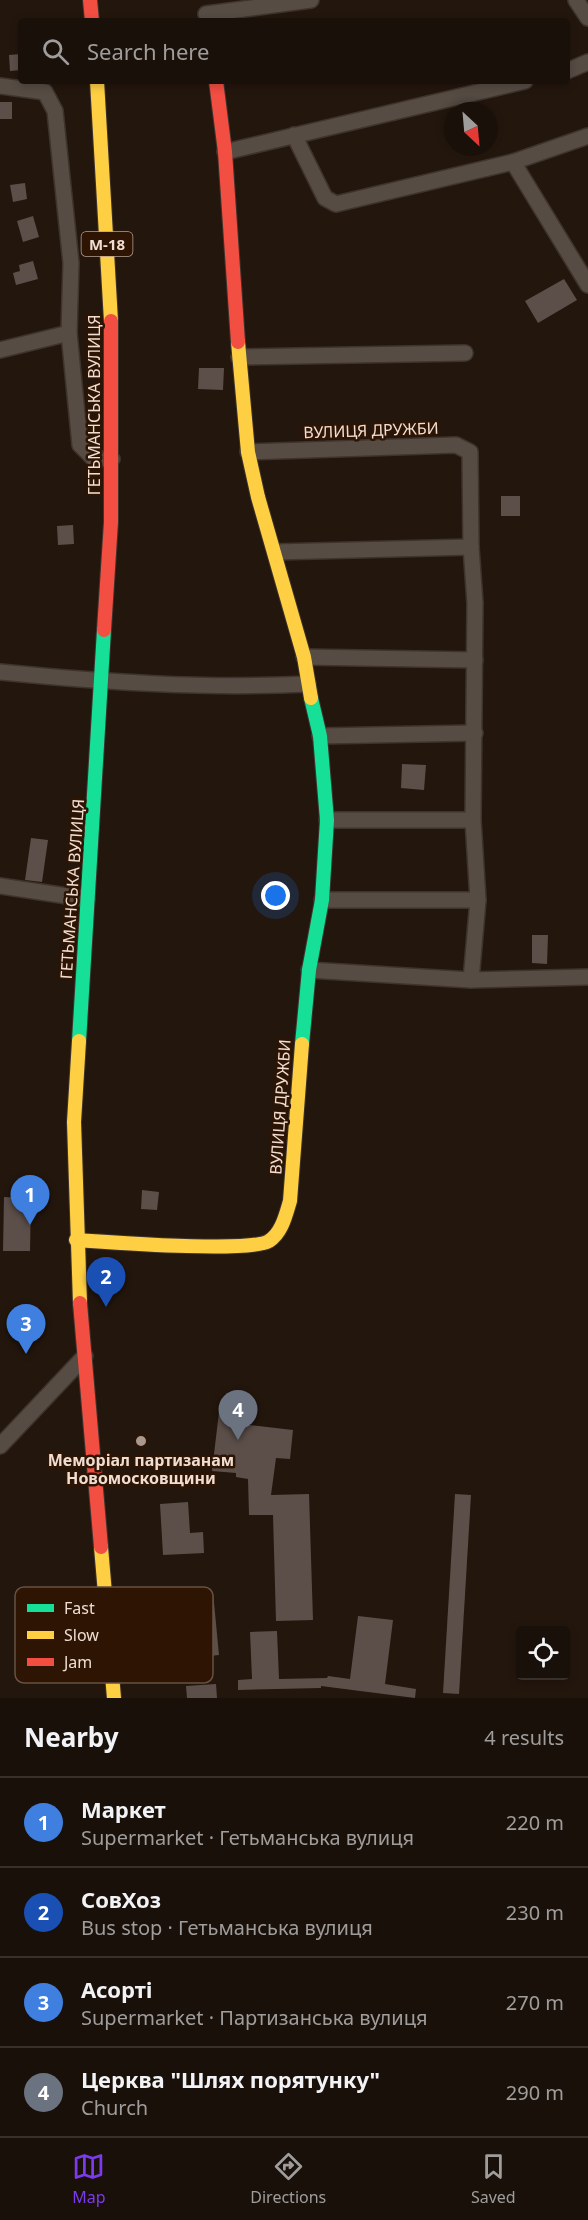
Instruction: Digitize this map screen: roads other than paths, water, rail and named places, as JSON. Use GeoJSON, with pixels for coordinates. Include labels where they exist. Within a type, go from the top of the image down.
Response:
{"type":"FeatureCollection","features":[{"type":"Feature","properties":{"kind":"main road"},"geometry":{"type":"LineString","coordinates":[[90,0],[92,18]]}},
{"type":"Feature","properties":{"kind":"main road","name":"ГЕТЬМАНСЬКА ВУЛИЦЯ"},"geometry":{"type":"LineString","coordinates":[[97,84],[110,289],[110,533],[74,1122],[76,1240],[105,1587]]}},
{"type":"Feature","properties":{"kind":"main road","name":"ВУЛИЦЯ ДРУЖБИ"},"geometry":{"type":"LineString","coordinates":[[76,1240],[134,1244],[242,1246],[269,1241],[284,1223],[290,1201],[309,970],[322,900],[327,820],[320,736],[304,657],[258,497],[248,453],[225,152],[216,84]]}},
{"type":"Feature","properties":{"kind":"main road","name":"ГЕТЬМАНСЬКА ВУЛИЦЯ"},"geometry":{"type":"LineString","coordinates":[[113,1683],[114,1698]]}},
{"type":"Feature","properties":{"kind":"street"},"geometry":{"type":"LineString","coordinates":[[206,12],[311,0]]}},
{"type":"Feature","properties":{"kind":"street"},"geometry":{"type":"LineString","coordinates":[[576,0],[588,18]]}},
{"type":"Feature","properties":{"kind":"street"},"geometry":{"type":"LineString","coordinates":[[570,70],[588,62]]}},
{"type":"Feature","properties":{"kind":"street"},"geometry":{"type":"LineString","coordinates":[[225,152],[512,84]]}},
{"type":"Feature","properties":{"kind":"street"},"geometry":{"type":"LineString","coordinates":[[0,86],[45,92],[55,111],[71,263],[69,333],[80,445],[94,459],[111,459]]}},
{"type":"Feature","properties":{"kind":"street"},"geometry":{"type":"LineString","coordinates":[[294,135],[325,198],[336,204],[513,162],[588,136]]}},
{"type":"Feature","properties":{"kind":"street"},"geometry":{"type":"LineString","coordinates":[[513,162],[588,285]]}},
{"type":"Feature","properties":{"kind":"street"},"geometry":{"type":"LineString","coordinates":[[0,350],[69,333]]}},
{"type":"Feature","properties":{"kind":"street"},"geometry":{"type":"LineString","coordinates":[[239,357],[465,353]]}},
{"type":"Feature","properties":{"kind":"street","name":"ВУЛИЦЯ ДРУЖБИ"},"geometry":{"type":"LineString","coordinates":[[248,453],[456,445],[470,452],[471,547],[476,603],[473,820],[478,900],[471,980]]}},
{"type":"Feature","properties":{"kind":"street"},"geometry":{"type":"LineString","coordinates":[[275,552],[471,547]]}},
{"type":"Feature","properties":{"kind":"street"},"geometry":{"type":"LineString","coordinates":[[304,657],[475,660]]}},
{"type":"Feature","properties":{"kind":"street"},"geometry":{"type":"LineString","coordinates":[[0,672],[101,682],[175,686],[308,684]]}},
{"type":"Feature","properties":{"kind":"street"},"geometry":{"type":"LineString","coordinates":[[320,736],[475,733]]}},
{"type":"Feature","properties":{"kind":"street"},"geometry":{"type":"LineString","coordinates":[[327,820],[473,820]]}},
{"type":"Feature","properties":{"kind":"street"},"geometry":{"type":"LineString","coordinates":[[0,886],[87,899]]}},
{"type":"Feature","properties":{"kind":"street"},"geometry":{"type":"LineString","coordinates":[[322,900],[478,900]]}},
{"type":"Feature","properties":{"kind":"street"},"geometry":{"type":"LineString","coordinates":[[309,970],[471,980],[588,977]]}},
{"type":"Feature","properties":{"kind":"street"},"geometry":{"type":"LineString","coordinates":[[0,1446],[85,1356]]}},
{"type":"Feature","properties":{"kind":"place","name":"Маркет"},"geometry":{"type":"Point","coordinates":[30,1225]}},
{"type":"Feature","properties":{"kind":"place","name":"СовХоз"},"geometry":{"type":"Point","coordinates":[106,1307]}},
{"type":"Feature","properties":{"kind":"place","name":"Асорті"},"geometry":{"type":"Point","coordinates":[26,1354]}},
{"type":"Feature","properties":{"kind":"place","name":"Церква \"Шлях порятунку\""},"geometry":{"type":"Point","coordinates":[238,1440]}},
{"type":"Feature","properties":{"kind":"place","name":"Меморіал партизанам Новомосковщини"},"geometry":{"type":"Point","coordinates":[141,1441]}}]}
